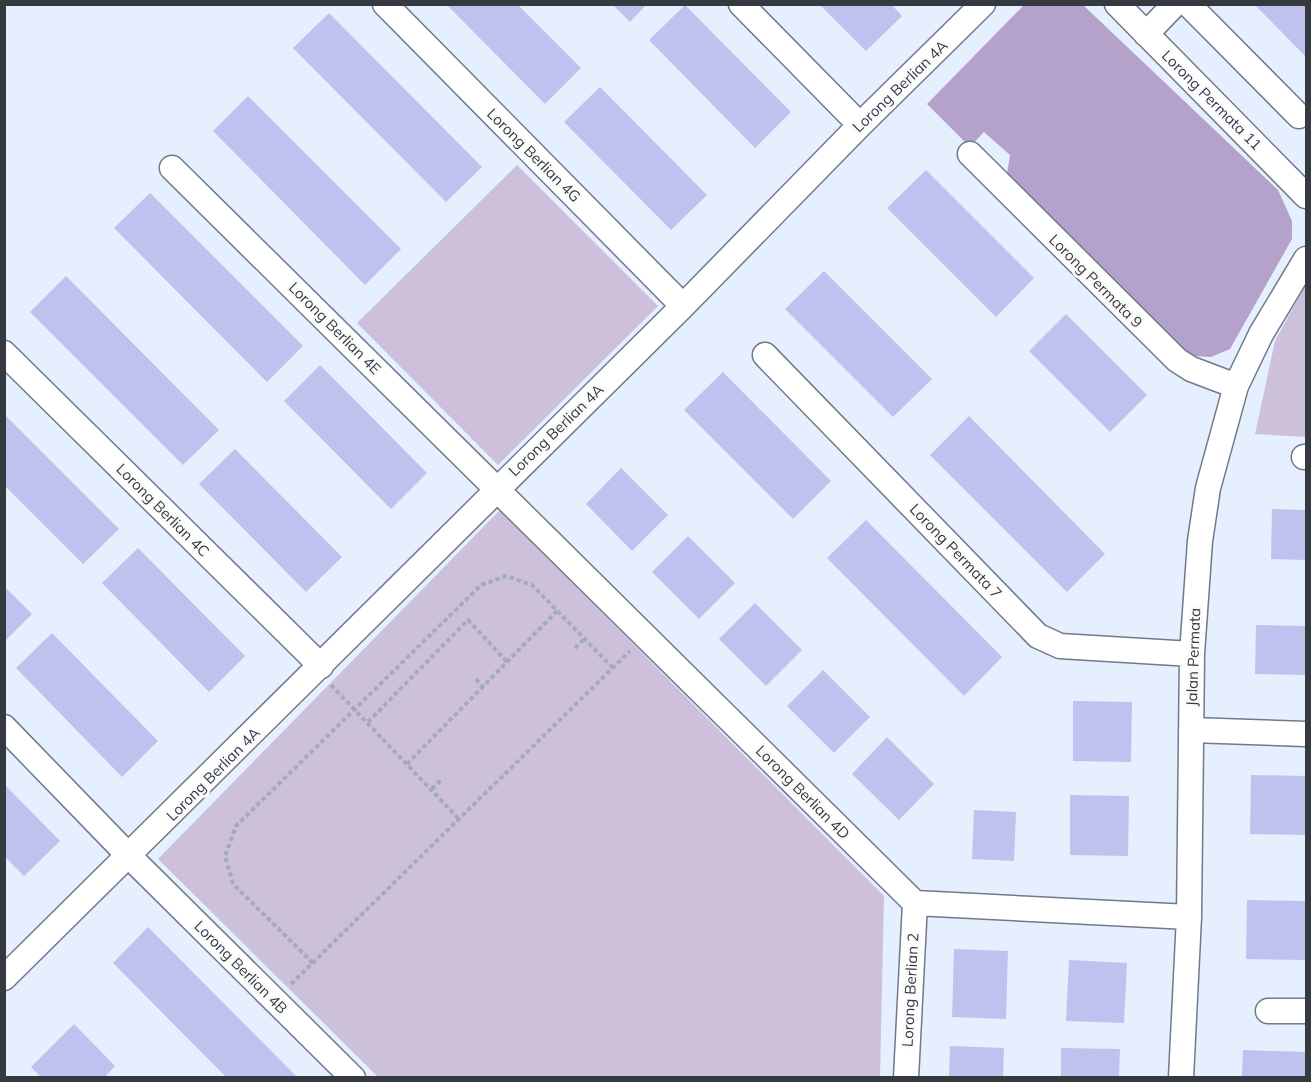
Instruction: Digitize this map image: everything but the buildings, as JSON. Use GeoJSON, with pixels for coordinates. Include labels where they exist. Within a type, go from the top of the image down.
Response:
{"type":"FeatureCollection","features":[{"type":"Feature","properties":{"kind":"street","name":"Lorong Berlian 4G"},"geometry":{"type":"LineString","coordinates":[[385,4],[683,306]]}},
{"type":"Feature","properties":{"kind":"street"},"geometry":{"type":"LineString","coordinates":[[741,4],[860,125]]}},
{"type":"Feature","properties":{"kind":"street","name":"Lorong Berlian 4A"},"geometry":{"type":"LineString","coordinates":[[4,978],[130,857],[320,668],[497,488],[683,306],[860,125],[983,4]]}},
{"type":"Feature","properties":{"kind":"street","name":"Lorong Permata 11"},"geometry":{"type":"LineString","coordinates":[[1117,4],[1306,196]]}},
{"type":"Feature","properties":{"kind":"street"},"geometry":{"type":"LineString","coordinates":[[1146,34],[1175,4]]}},
{"type":"Feature","properties":{"kind":"street"},"geometry":{"type":"LineString","coordinates":[[1188,4],[1299,116]]}},
{"type":"Feature","properties":{"kind":"street","name":"Lorong Permata 9"},"geometry":{"type":"LineString","coordinates":[[970,154],[1177,360],[1191,369],[1236,386]]}},
{"type":"Feature","properties":{"kind":"street","name":"Lorong Berlian 4E"},"geometry":{"type":"LineString","coordinates":[[172,168],[497,488]]}},
{"type":"Feature","properties":{"kind":"street","name":"Jalan Permata"},"geometry":{"type":"LineString","coordinates":[[1181,1077],[1189,917],[1192,654],[1200,541],[1208,488],[1236,386],[1262,334],[1306,259]]}},
{"type":"Feature","properties":{"kind":"street","name":"Lorong Berlian 4C"},"geometry":{"type":"LineString","coordinates":[[4,353],[320,668]]}},
{"type":"Feature","properties":{"kind":"street","name":"Lorong Permata 7"},"geometry":{"type":"LineString","coordinates":[[765,355],[1038,636],[1060,646],[1192,654]]}},
{"type":"Feature","properties":{"kind":"street","name":"Lorong Berlian 4D"},"geometry":{"type":"LineString","coordinates":[[497,488],[915,903]]}},
{"type":"Feature","properties":{"kind":"street"},"geometry":{"type":"LineString","coordinates":[[4,727],[130,857]]}},
{"type":"Feature","properties":{"kind":"street"},"geometry":{"type":"LineString","coordinates":[[1191,730],[1306,734]]}},
{"type":"Feature","properties":{"kind":"street","name":"Lorong Berlian 4B"},"geometry":{"type":"LineString","coordinates":[[130,857],[353,1077]]}},
{"type":"Feature","properties":{"kind":"street"},"geometry":{"type":"LineString","coordinates":[[915,903],[1189,917]]}},
{"type":"Feature","properties":{"kind":"street","name":"Lorong Berlian 2"},"geometry":{"type":"LineString","coordinates":[[906,1077],[915,903]]}},
{"type":"Feature","properties":{"kind":"street"},"geometry":{"type":"LineString","coordinates":[[1268,1011],[1306,1011]]}},
{"type":"Feature","properties":{"kind":"path"},"geometry":{"type":"LineString","coordinates":[[313,963],[233,884],[225,856],[236,826],[354,708],[481,585],[506,576],[532,585],[613,668]]}},
{"type":"Feature","properties":{"kind":"path"},"geometry":{"type":"LineString","coordinates":[[407,764],[557,611]]}},
{"type":"Feature","properties":{"kind":"path"},"geometry":{"type":"LineString","coordinates":[[368,722],[468,620],[508,662]]}},
{"type":"Feature","properties":{"kind":"path"},"geometry":{"type":"LineString","coordinates":[[274,1001],[646,636]]}},
{"type":"Feature","properties":{"kind":"path"},"geometry":{"type":"LineString","coordinates":[[575,648],[584,639]]}},
{"type":"Feature","properties":{"kind":"path"},"geometry":{"type":"LineString","coordinates":[[320,668],[354,708],[459,819]]}},
{"type":"Feature","properties":{"kind":"path"},"geometry":{"type":"LineString","coordinates":[[476,679],[483,687]]}},
{"type":"Feature","properties":{"kind":"path"},"geometry":{"type":"LineString","coordinates":[[432,789],[441,780]]}},
{"type":"Feature","properties":{"kind":"shaded area"},"geometry":{"type":"Polygon","coordinates":[[[1024,5],[1083,5],[1278,190],[1292,221],[1292,239],[1230,349],[1211,357],[1191,356],[1007,174],[1010,155],[984,132],[970,147],[927,104],[1024,5]]]}},
{"type":"Feature","properties":{"kind":"shaded area"},"geometry":{"type":"Polygon","coordinates":[[[517,165],[658,306],[498,465],[357,323],[517,165]]]}},
{"type":"Feature","properties":{"kind":"shaded area"},"geometry":{"type":"Polygon","coordinates":[[[1306,284],[1306,437],[1255,434],[1275,341],[1306,284]]]}},
{"type":"Feature","properties":{"kind":"shaded area"},"geometry":{"type":"Polygon","coordinates":[[[500,510],[884,896],[880,1077],[378,1077],[158,859],[500,510]]]}}]}
